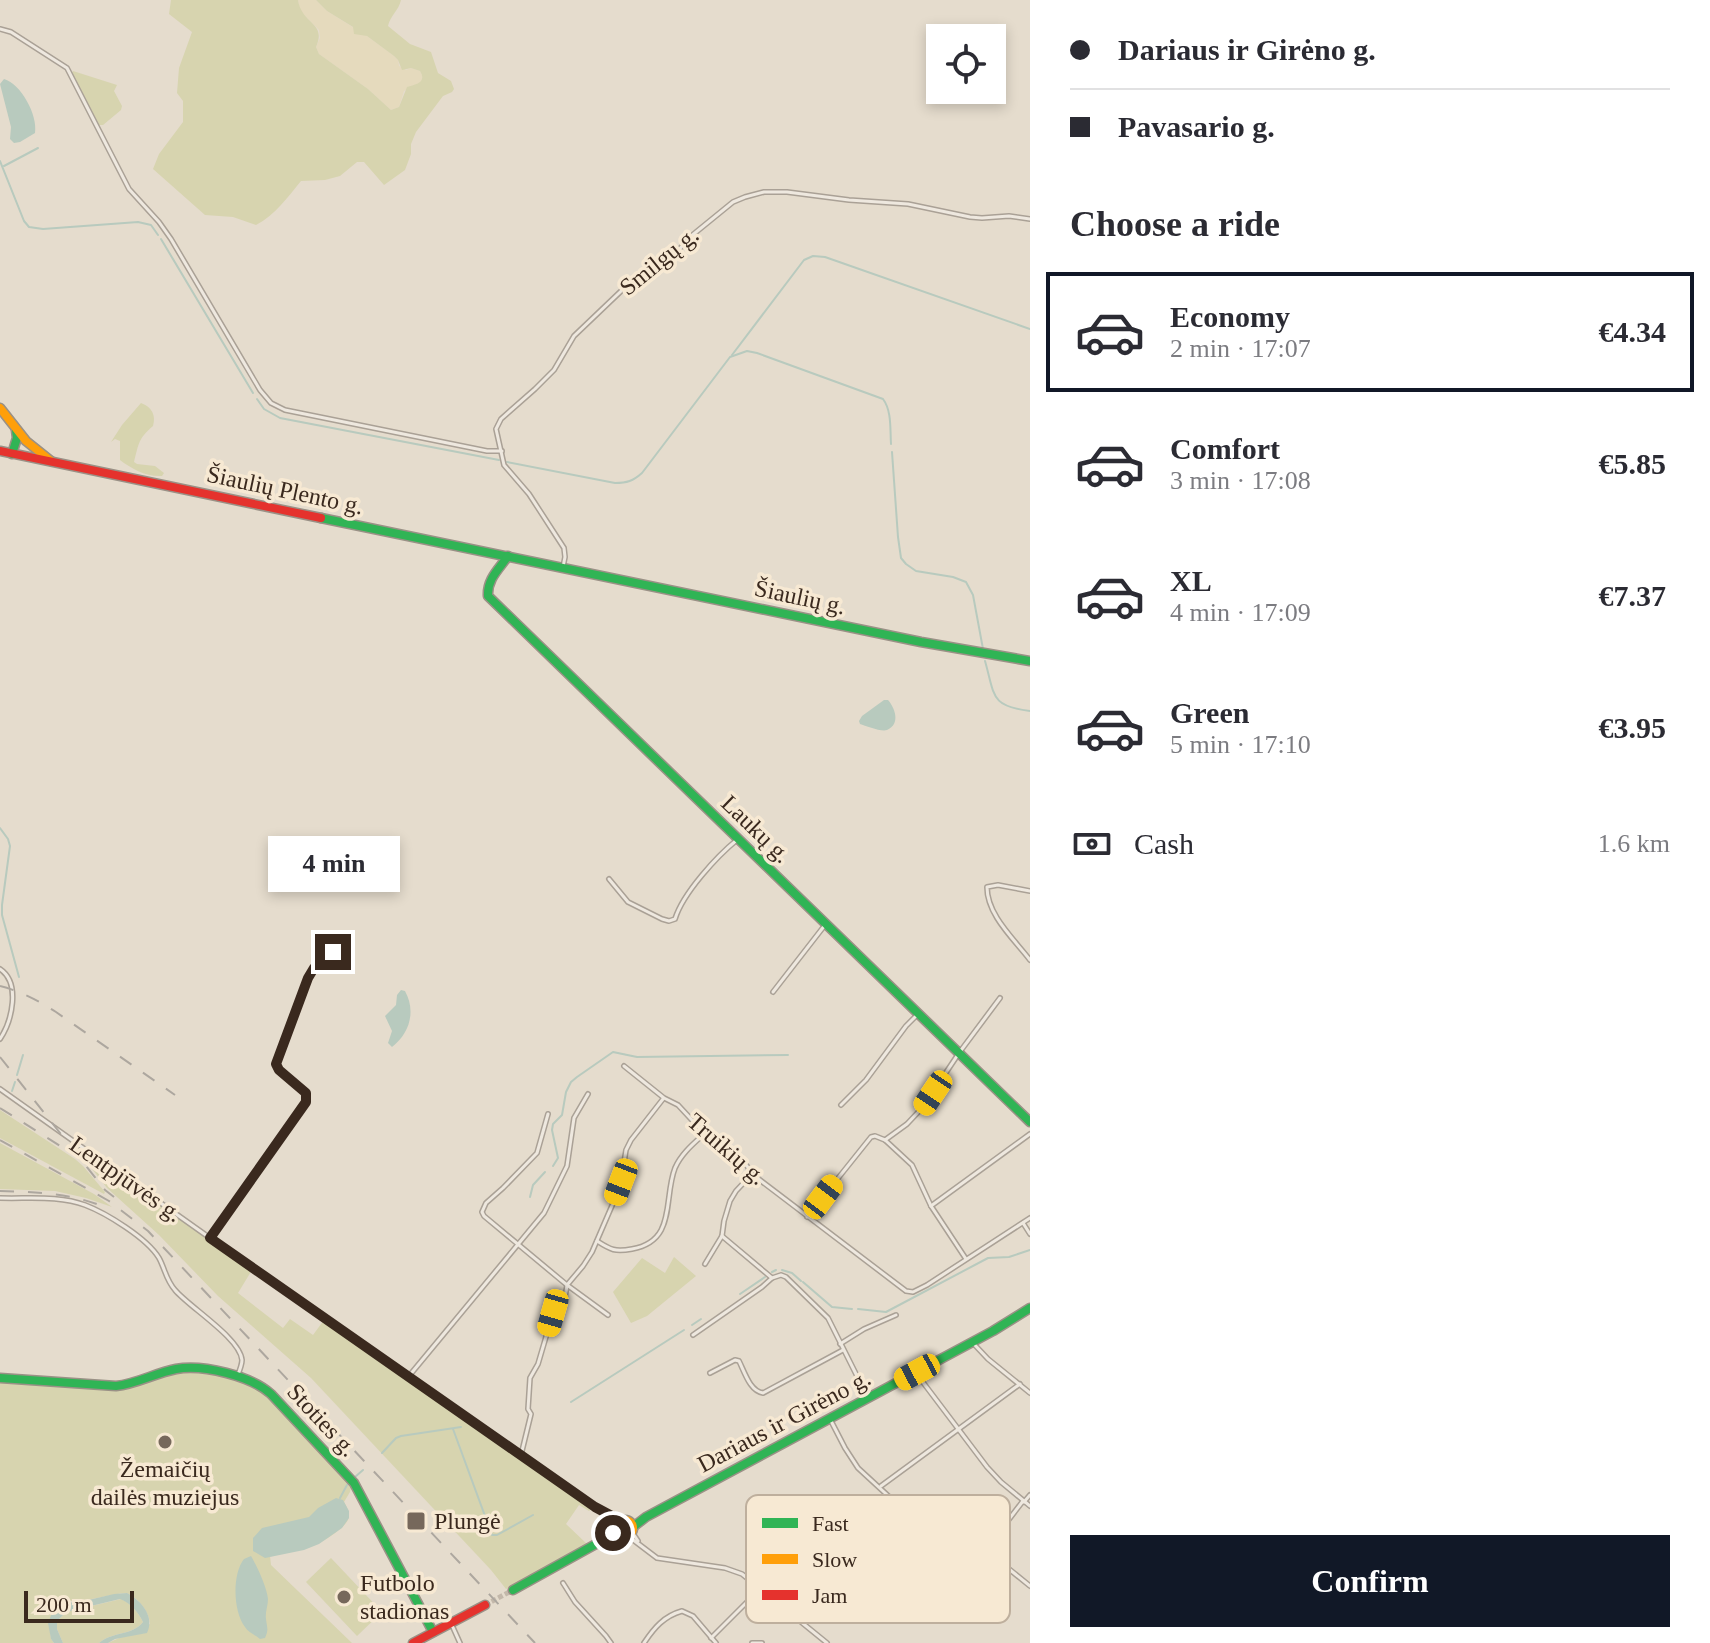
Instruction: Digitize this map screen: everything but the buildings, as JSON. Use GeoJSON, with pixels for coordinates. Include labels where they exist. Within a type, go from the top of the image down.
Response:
{"type":"FeatureCollection","features":[{"type":"Feature","properties":{"kind":"main road"},"geometry":{"type":"LineString","coordinates":[[0,408],[31,446],[54,463]]}},
{"type":"Feature","properties":{"kind":"main road"},"geometry":{"type":"LineString","coordinates":[[15,455],[19,433]]}},
{"type":"Feature","properties":{"kind":"main road","name":"Šiaulių Plento g."},"geometry":{"type":"LineString","coordinates":[[0,451],[563,568]]}},
{"type":"Feature","properties":{"kind":"main road","name":"Laukų g."},"geometry":{"type":"LineString","coordinates":[[508,556],[490,578],[488,596],[1030,1122]]}},
{"type":"Feature","properties":{"kind":"main road","name":"Šiaulių g."},"geometry":{"type":"LineString","coordinates":[[563,568],[921,642],[1030,661]]}},
{"type":"Feature","properties":{"kind":"main road","name":"Dariaus ir Girėno g."},"geometry":{"type":"LineString","coordinates":[[513,1590],[942,1359],[1030,1308]]}},
{"type":"Feature","properties":{"kind":"main road","name":"Stoties g."},"geometry":{"type":"LineString","coordinates":[[0,1378],[111,1387],[188,1368],[253,1381],[266,1389],[354,1483],[433,1632]]}},
{"type":"Feature","properties":{"kind":"main road"},"geometry":{"type":"LineString","coordinates":[[413,1643],[485,1605]]}},
{"type":"Feature","properties":{"kind":"street"},"geometry":{"type":"LineString","coordinates":[[0,29],[11,32],[67,68],[129,189],[171,239],[260,390],[271,403],[285,410],[487,451],[502,451],[504,465],[529,494],[564,548],[563,568]]}},
{"type":"Feature","properties":{"kind":"street","name":"Smilgų g."},"geometry":{"type":"LineString","coordinates":[[502,451],[496,429],[501,419],[554,370],[574,336],[640,273],[677,252],[690,237],[733,202],[764,192],[787,192],[908,204],[970,217],[1030,219]]}},
{"type":"Feature","properties":{"kind":"street"},"geometry":{"type":"LineString","coordinates":[[609,879],[628,902],[669,921],[675,919],[683,900],[738,839]]}},
{"type":"Feature","properties":{"kind":"street"},"geometry":{"type":"LineString","coordinates":[[1030,891],[998,885],[987,887],[990,907],[1030,960]]}},
{"type":"Feature","properties":{"kind":"street"},"geometry":{"type":"LineString","coordinates":[[773,992],[826,924]]}},
{"type":"Feature","properties":{"kind":"street"},"geometry":{"type":"LineString","coordinates":[[210,1238],[306,1102],[306,1093],[276,1064],[308,978],[314,968],[333,952]]}},
{"type":"Feature","properties":{"kind":"street"},"geometry":{"type":"LineString","coordinates":[[0,969],[10,979],[13,1002],[0,1039]]}},
{"type":"Feature","properties":{"kind":"street"},"geometry":{"type":"LineString","coordinates":[[885,1140],[923,1107],[1000,998]]}},
{"type":"Feature","properties":{"kind":"street"},"geometry":{"type":"LineString","coordinates":[[841,1105],[866,1080],[918,1014]]}},
{"type":"Feature","properties":{"kind":"street","name":"Truikių g."},"geometry":{"type":"LineString","coordinates":[[624,1066],[664,1098],[678,1105],[704,1133],[731,1152],[752,1174],[906,1291],[913,1292],[927,1285],[966,1259]]}},
{"type":"Feature","properties":{"kind":"street","name":"Lentpjūvės g."},"geometry":{"type":"LineString","coordinates":[[0,1089],[608,1515],[648,1553],[660,1559],[736,1571],[746,1579]]}},
{"type":"Feature","properties":{"kind":"street"},"geometry":{"type":"LineString","coordinates":[[409,1377],[544,1213],[569,1156],[572,1123],[577,1109],[588,1094]]}},
{"type":"Feature","properties":{"kind":"street"},"geometry":{"type":"LineString","coordinates":[[521,1455],[531,1414],[528,1409],[530,1378],[538,1364],[553,1313],[560,1312],[567,1285],[583,1266],[597,1241],[621,1182],[626,1150],[631,1140],[664,1098]]}},
{"type":"Feature","properties":{"kind":"street"},"geometry":{"type":"LineString","coordinates":[[548,1114],[537,1153],[486,1203],[484,1216],[608,1315]]}},
{"type":"Feature","properties":{"kind":"street"},"geometry":{"type":"LineString","coordinates":[[597,1241],[620,1251],[643,1247],[656,1238],[664,1226],[678,1162],[704,1133]]}},
{"type":"Feature","properties":{"kind":"street"},"geometry":{"type":"LineString","coordinates":[[931,1206],[1030,1134]]}},
{"type":"Feature","properties":{"kind":"street"},"geometry":{"type":"LineString","coordinates":[[807,1217],[871,1137],[875,1136],[885,1140],[912,1165],[931,1206],[966,1259],[1030,1218]]}},
{"type":"Feature","properties":{"kind":"street"},"geometry":{"type":"LineString","coordinates":[[705,1264],[722,1236],[730,1201],[752,1174]]}},
{"type":"Feature","properties":{"kind":"street"},"geometry":{"type":"LineString","coordinates":[[0,1198],[66,1200],[84,1205],[112,1218],[138,1237],[158,1256],[168,1281],[182,1299],[212,1321],[239,1350],[242,1360],[237,1377]]}},
{"type":"Feature","properties":{"kind":"street"},"geometry":{"type":"LineString","coordinates":[[1023,1223],[1030,1234]]}},
{"type":"Feature","properties":{"kind":"street"},"geometry":{"type":"LineString","coordinates":[[722,1236],[772,1278]]}},
{"type":"Feature","properties":{"kind":"street"},"geometry":{"type":"LineString","coordinates":[[693,1335],[772,1278],[781,1275],[823,1312],[833,1325],[868,1398]]}},
{"type":"Feature","properties":{"kind":"street"},"geometry":{"type":"LineString","coordinates":[[840,1344],[896,1315]]}},
{"type":"Feature","properties":{"kind":"street"},"geometry":{"type":"LineString","coordinates":[[972,1342],[1030,1393]]}},
{"type":"Feature","properties":{"kind":"street"},"geometry":{"type":"LineString","coordinates":[[710,1373],[735,1360],[739,1361],[754,1389],[763,1393],[843,1350]]}},
{"type":"Feature","properties":{"kind":"street"},"geometry":{"type":"LineString","coordinates":[[917,1372],[1001,1482],[1030,1506]]}},
{"type":"Feature","properties":{"kind":"street"},"geometry":{"type":"LineString","coordinates":[[880,1487],[1020,1384]]}},
{"type":"Feature","properties":{"kind":"street"},"geometry":{"type":"LineString","coordinates":[[830,1419],[858,1468],[887,1495]]}},
{"type":"Feature","properties":{"kind":"street"},"geometry":{"type":"LineString","coordinates":[[1010,1519],[1030,1495]]}},
{"type":"Feature","properties":{"kind":"street"},"geometry":{"type":"LineString","coordinates":[[1010,1570],[1030,1586]]}},
{"type":"Feature","properties":{"kind":"street"},"geometry":{"type":"LineString","coordinates":[[563,1583],[575,1602],[611,1643]]}},
{"type":"Feature","properties":{"kind":"street"},"geometry":{"type":"LineString","coordinates":[[711,1638],[746,1602]]}},
{"type":"Feature","properties":{"kind":"street"},"geometry":{"type":"LineString","coordinates":[[644,1643],[661,1621],[682,1611],[693,1616],[716,1643]]}},
{"type":"Feature","properties":{"kind":"street"},"geometry":{"type":"LineString","coordinates":[[451,1623],[460,1643]]}},
{"type":"Feature","properties":{"kind":"street","name":"Lentpjūvės g."},"geometry":{"type":"LineString","coordinates":[[805,1623],[827,1643]]}},
{"type":"Feature","properties":{"kind":"street"},"geometry":{"type":"LineString","coordinates":[[752,1643],[762,1643]]}},
{"type":"Feature","properties":{"kind":"shaded area"},"geometry":{"type":"Polygon","coordinates":[[[171,0],[298,0],[300,8],[318,33],[316,47],[319,54],[368,89],[391,110],[399,107],[407,87],[421,81],[420,71],[411,68],[402,70],[394,56],[367,36],[354,34],[353,27],[327,11],[316,0],[401,0],[388,26],[410,44],[431,52],[438,73],[451,81],[454,89],[443,96],[416,132],[405,170],[384,185],[364,162],[357,162],[340,176],[301,181],[275,211],[256,225],[233,217],[205,215],[153,169],[159,154],[183,122],[183,101],[177,93],[179,68],[192,32],[169,14],[171,0]]]}},
{"type":"Feature","properties":{"kind":"shaded area"},"geometry":{"type":"Polygon","coordinates":[[[298,0],[316,0],[327,11],[394,56],[399,66],[420,71],[422,81],[404,91],[399,107],[391,110],[368,89],[319,54],[316,47],[319,30],[300,11],[298,0]]]}},
{"type":"Feature","properties":{"kind":"shaded area"},"geometry":{"type":"Polygon","coordinates":[[[73,71],[117,85],[114,91],[121,110],[103,125],[98,125],[73,71]]]}},
{"type":"Feature","properties":{"kind":"shaded area"},"geometry":{"type":"Polygon","coordinates":[[[4,79],[22,94],[34,118],[35,133],[20,142],[14,143],[10,139],[11,127],[0,84],[4,79]]]}},
{"type":"Feature","properties":{"kind":"shaded area"},"geometry":{"type":"Polygon","coordinates":[[[141,403],[150,409],[154,422],[140,442],[134,462],[155,466],[164,473],[162,476],[145,474],[120,460],[120,441],[115,439],[111,442],[141,403]]]}},
{"type":"Feature","properties":{"kind":"shaded area"},"geometry":{"type":"Polygon","coordinates":[[[888,700],[893,707],[895,720],[891,727],[881,730],[860,724],[862,716],[888,700]]]}},
{"type":"Feature","properties":{"kind":"shaded area"},"geometry":{"type":"Polygon","coordinates":[[[401,990],[405,991],[410,1006],[409,1021],[403,1035],[392,1047],[388,1043],[392,1031],[385,1016],[396,1005],[401,990]]]}},
{"type":"Feature","properties":{"kind":"shaded area"},"geometry":{"type":"Polygon","coordinates":[[[0,1110],[75,1159],[104,1194],[0,1138],[0,1110]]]}},
{"type":"Feature","properties":{"kind":"shaded area"},"geometry":{"type":"Polygon","coordinates":[[[71,1142],[252,1270],[238,1293],[283,1328],[290,1319],[313,1335],[324,1320],[592,1508],[589,1511],[579,1505],[566,1524],[587,1544],[506,1589],[311,1378],[218,1296],[159,1235],[107,1188],[71,1142]]]}},
{"type":"Feature","properties":{"kind":"shaded area"},"geometry":{"type":"Polygon","coordinates":[[[0,1143],[112,1207],[55,1191],[0,1189],[0,1143]]]}},
{"type":"Feature","properties":{"kind":"shaded area"},"geometry":{"type":"Polygon","coordinates":[[[674,1257],[696,1276],[647,1316],[631,1323],[613,1292],[642,1258],[665,1273],[674,1257]]]}},
{"type":"Feature","properties":{"kind":"shaded area"},"geometry":{"type":"Polygon","coordinates":[[[180,1371],[223,1376],[263,1390],[352,1484],[344,1502],[349,1513],[348,1520],[340,1529],[315,1544],[270,1556],[271,1565],[352,1643],[108,1643],[150,1624],[143,1606],[127,1593],[70,1601],[50,1630],[54,1643],[0,1643],[0,1381],[120,1389],[180,1371]]]}},
{"type":"Feature","properties":{"kind":"shaded area"},"geometry":{"type":"Polygon","coordinates":[[[336,1498],[343,1500],[349,1518],[342,1528],[319,1544],[265,1558],[253,1551],[253,1538],[262,1528],[309,1517],[336,1498]]]}},
{"type":"Feature","properties":{"kind":"shaded area"},"geometry":{"type":"Polygon","coordinates":[[[251,1556],[268,1599],[267,1632],[265,1638],[260,1639],[245,1627],[236,1603],[237,1574],[244,1559],[251,1556]]]}},
{"type":"Feature","properties":{"kind":"shaded area","name":"Futbolo stadionas"},"geometry":{"type":"Polygon","coordinates":[[[331,1558],[382,1612],[357,1636],[306,1582],[331,1558]]]}},
{"type":"Feature","properties":{"kind":"shaded area"},"geometry":{"type":"Polygon","coordinates":[[[127,1593],[146,1610],[149,1621],[147,1633],[99,1643],[133,1630],[143,1622],[134,1608],[120,1599],[66,1612],[57,1621],[63,1643],[54,1643],[51,1639],[48,1623],[52,1613],[63,1603],[127,1593]]]}},
{"type":"Feature","properties":{"kind":"shaded area"},"geometry":{"type":"Polygon","coordinates":[[[121,1599],[139,1615],[143,1622],[139,1626],[99,1643],[63,1643],[57,1621],[66,1612],[121,1599]]]}},
{"type":"Feature","properties":{"kind":"waterway"},"geometry":{"type":"LineString","coordinates":[[4,166],[38,148]]}},
{"type":"Feature","properties":{"kind":"waterway"},"geometry":{"type":"LineString","coordinates":[[0,161],[29,227],[43,229],[138,222],[151,225],[158,235]]}},
{"type":"Feature","properties":{"kind":"waterway"},"geometry":{"type":"LineString","coordinates":[[161,239],[253,393]]}},
{"type":"Feature","properties":{"kind":"waterway"},"geometry":{"type":"LineString","coordinates":[[732,355],[804,260],[813,256],[825,257],[1030,329]]}},
{"type":"Feature","properties":{"kind":"waterway"},"geometry":{"type":"LineString","coordinates":[[507,462],[615,483],[633,480],[642,473],[730,357],[747,351],[883,399],[889,415],[891,444]]}},
{"type":"Feature","properties":{"kind":"waterway"},"geometry":{"type":"LineString","coordinates":[[257,399],[264,409],[280,418],[499,460]]}},
{"type":"Feature","properties":{"kind":"waterway"},"geometry":{"type":"LineString","coordinates":[[892,452],[901,558],[916,571],[966,582],[973,595],[983,649]]}},
{"type":"Feature","properties":{"kind":"waterway"},"geometry":{"type":"LineString","coordinates":[[985,661],[996,697],[1008,706],[1030,711]]}},
{"type":"Feature","properties":{"kind":"waterway"},"geometry":{"type":"LineString","coordinates":[[0,828],[10,846],[2,915],[19,977]]}},
{"type":"Feature","properties":{"kind":"waterway"},"geometry":{"type":"LineString","coordinates":[[553,1166],[558,1158],[553,1124],[562,1115],[571,1082],[613,1052],[637,1057],[788,1055]]}},
{"type":"Feature","properties":{"kind":"waterway"},"geometry":{"type":"LineString","coordinates":[[17,1075],[23,1055]]}},
{"type":"Feature","properties":{"kind":"waterway"},"geometry":{"type":"LineString","coordinates":[[12,1091],[15,1082]]}},
{"type":"Feature","properties":{"kind":"waterway"},"geometry":{"type":"LineString","coordinates":[[530,1197],[533,1185],[545,1172]]}},
{"type":"Feature","properties":{"kind":"waterway"},"geometry":{"type":"LineString","coordinates":[[858,1309],[886,1312],[988,1258],[1009,1257],[1030,1250]]}},
{"type":"Feature","properties":{"kind":"waterway"},"geometry":{"type":"LineString","coordinates":[[772,1272],[776,1270]]}},
{"type":"Feature","properties":{"kind":"waterway"},"geometry":{"type":"LineString","coordinates":[[782,1270],[792,1273],[801,1281]]}},
{"type":"Feature","properties":{"kind":"waterway"},"geometry":{"type":"LineString","coordinates":[[740,1294],[765,1277]]}},
{"type":"Feature","properties":{"kind":"waterway"},"geometry":{"type":"LineString","coordinates":[[803,1282],[832,1307],[852,1309]]}},
{"type":"Feature","properties":{"kind":"waterway"},"geometry":{"type":"LineString","coordinates":[[692,1325],[701,1319]]}},
{"type":"Feature","properties":{"kind":"waterway"},"geometry":{"type":"LineString","coordinates":[[571,1402],[684,1330]]}},
{"type":"Feature","properties":{"kind":"waterway"},"geometry":{"type":"LineString","coordinates":[[382,1453],[401,1436],[461,1427]]}},
{"type":"Feature","properties":{"kind":"waterway"},"geometry":{"type":"LineString","coordinates":[[453,1429],[492,1535],[533,1515]]}},
{"type":"Feature","properties":{"kind":"waterway"},"geometry":{"type":"LineString","coordinates":[[355,1477],[363,1470]]}},
{"type":"Feature","properties":{"kind":"waterway"},"geometry":{"type":"LineString","coordinates":[[340,1498],[347,1485]]}},
{"type":"Feature","properties":{"kind":"tunnel"},"geometry":{"type":"LineString","coordinates":[[485,1605],[513,1590]]}},
{"type":"Feature","properties":{"kind":"railway"},"geometry":{"type":"LineString","coordinates":[[0,986],[50,1008],[175,1095]]}},
{"type":"Feature","properties":{"kind":"railway"},"geometry":{"type":"LineString","coordinates":[[0,1057],[105,1190],[114,1197]]}},
{"type":"Feature","properties":{"kind":"railway"},"geometry":{"type":"LineString","coordinates":[[0,1108],[65,1149]]}},
{"type":"Feature","properties":{"kind":"railway"},"geometry":{"type":"LineString","coordinates":[[0,1140],[109,1201],[148,1231],[535,1643]]}},
{"type":"Feature","properties":{"kind":"railway"},"geometry":{"type":"LineString","coordinates":[[0,1191],[64,1196],[102,1206]]}},
{"type":"Feature","properties":{"kind":"traffic: fast"},"geometry":{"type":"LineString","coordinates":[[12,454],[16,430]]}},
{"type":"Feature","properties":{"kind":"traffic: fast"},"geometry":{"type":"LineString","coordinates":[[321,518],[921,642],[1030,661]]}},
{"type":"Feature","properties":{"kind":"traffic: fast"},"geometry":{"type":"LineString","coordinates":[[508,556],[492,579],[488,596],[1030,1122]]}},
{"type":"Feature","properties":{"kind":"traffic: fast"},"geometry":{"type":"LineString","coordinates":[[633,1527],[646,1517],[993,1331],[1030,1308]]}},
{"type":"Feature","properties":{"kind":"traffic: fast"},"geometry":{"type":"LineString","coordinates":[[0,1378],[116,1386],[176,1369],[199,1368],[252,1382],[271,1394],[354,1483],[433,1632]]}},
{"type":"Feature","properties":{"kind":"traffic: fast"},"geometry":{"type":"LineString","coordinates":[[513,1590],[605,1539],[617,1529]]}},
{"type":"Feature","properties":{"kind":"traffic: slow"},"geometry":{"type":"LineString","coordinates":[[0,408],[26,441],[51,461]]}},
{"type":"Feature","properties":{"kind":"traffic: slow"},"geometry":{"type":"LineString","coordinates":[[625,1520],[631,1522],[633,1528],[631,1534],[625,1536],[619,1534],[617,1528],[619,1522],[625,1520]]}},
{"type":"Feature","properties":{"kind":"traffic: jam"},"geometry":{"type":"LineString","coordinates":[[0,451],[321,518]]}},
{"type":"Feature","properties":{"kind":"traffic: jam"},"geometry":{"type":"LineString","coordinates":[[413,1643],[485,1605]]}},
{"type":"Feature","properties":{"kind":"place","name":"Žemaičių dailės muziejus"},"geometry":{"type":"Point","coordinates":[165,1442]}},
{"type":"Feature","properties":{"kind":"place","name":"Plungė"},"geometry":{"type":"Point","coordinates":[416,1521]}},
{"type":"Feature","properties":{"kind":"place","name":"Futbolo stadionas"},"geometry":{"type":"Point","coordinates":[344,1597]}},
{"type":"Feature","properties":{"kind":"route"},"geometry":{"type":"LineString","coordinates":[[333,952],[314,968],[308,978],[276,1064],[306,1093],[306,1102],[210,1238],[595,1507],[621,1521],[617,1528],[620,1535],[605,1539],[613,1533]]}}]}
